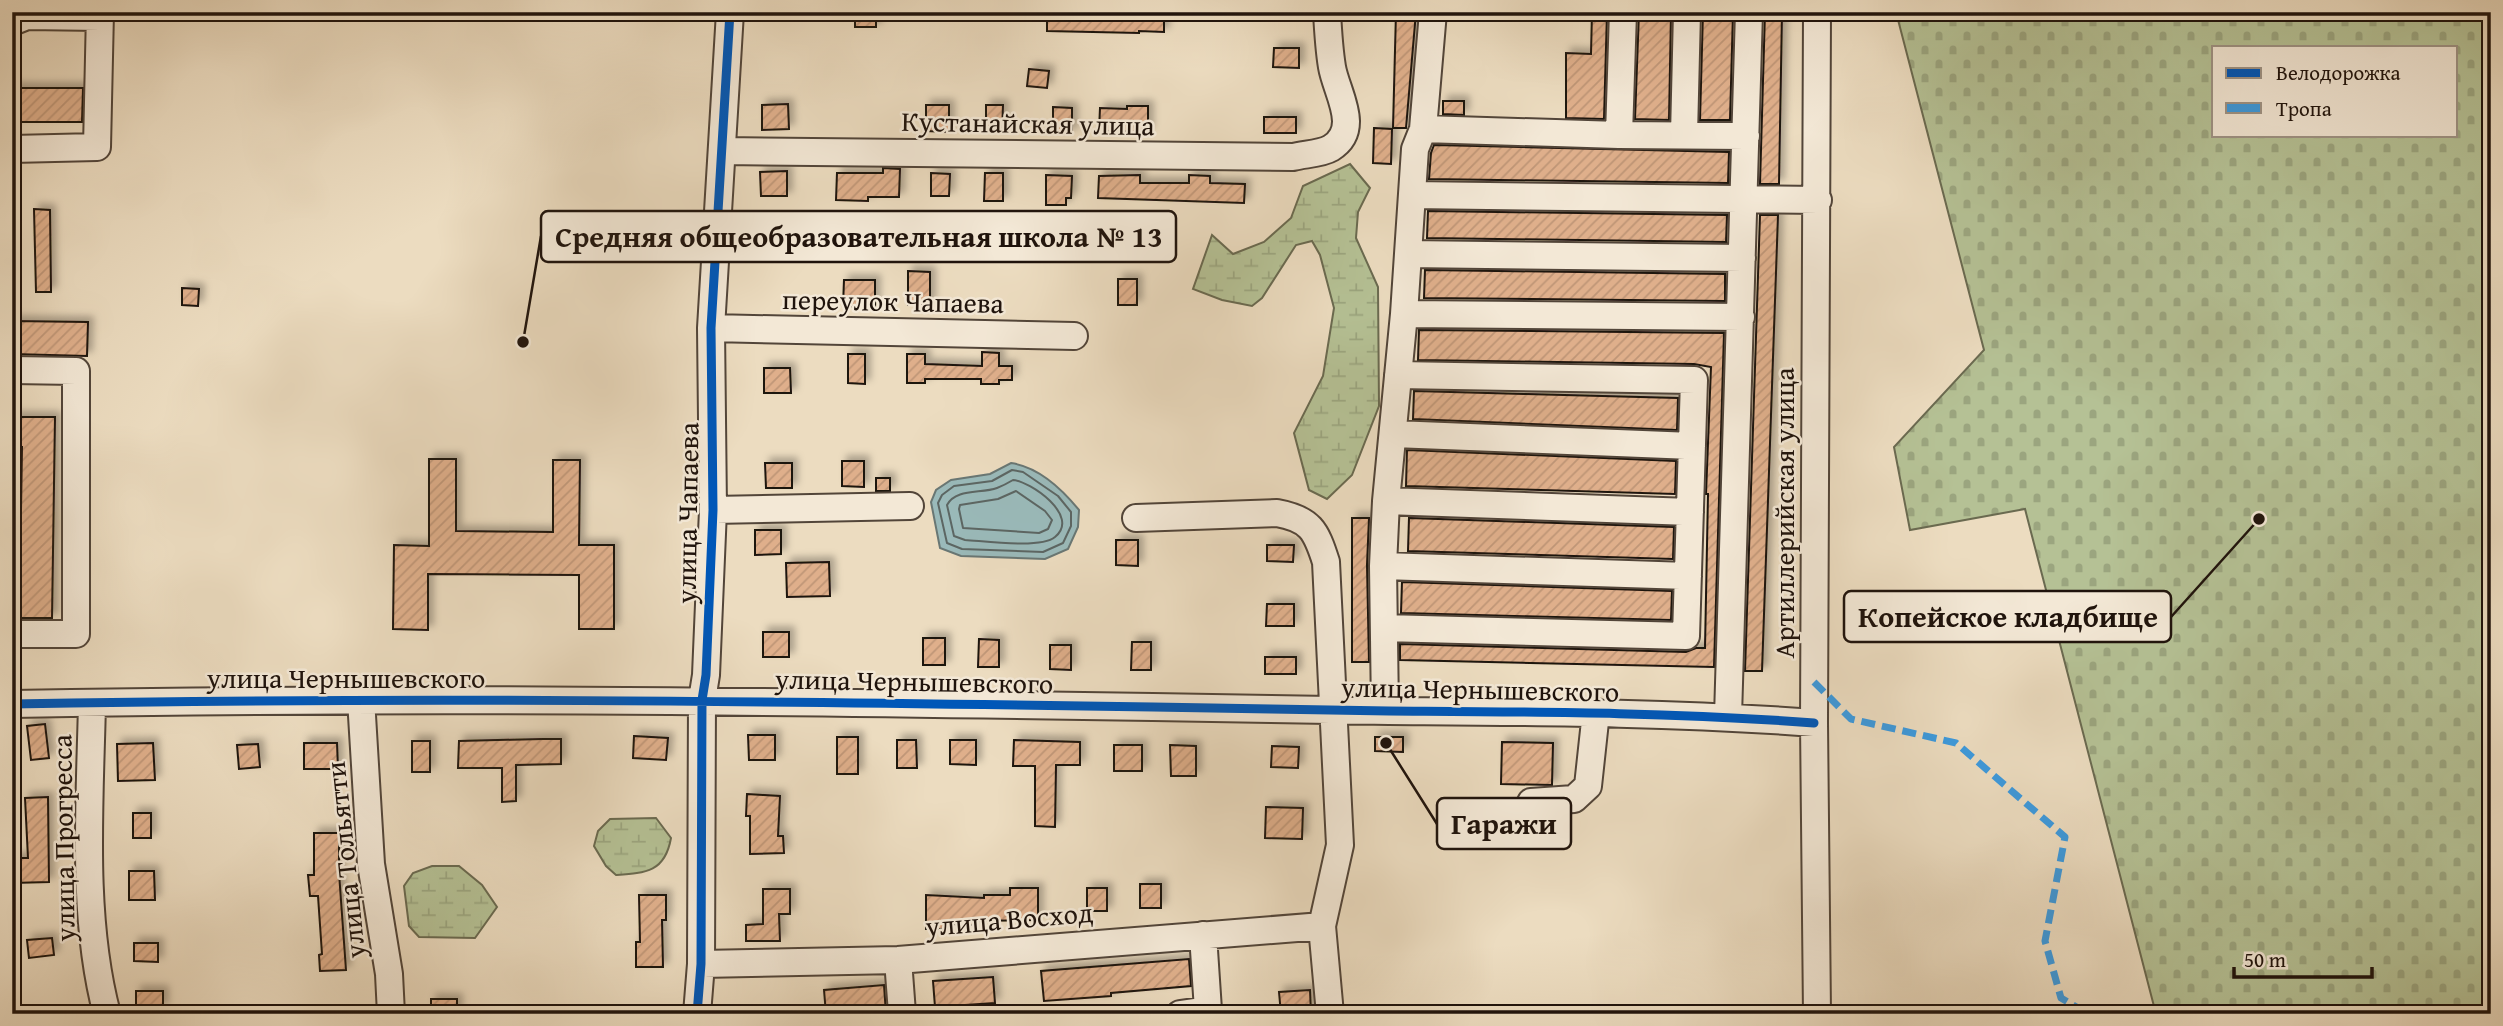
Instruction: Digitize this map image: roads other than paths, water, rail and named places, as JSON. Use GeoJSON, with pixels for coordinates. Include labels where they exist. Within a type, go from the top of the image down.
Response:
{"type":"FeatureCollection","features":[{"type":"Feature","properties":{"kind":"street","name":"улица Чапаева"},"geometry":{"type":"LineString","coordinates":[[697,1014],[701,964],[702,700],[706,675],[713,510],[711,328],[730,12]]}},
{"type":"Feature","properties":{"kind":"street","name":"Кустанайская улица"},"geometry":{"type":"LineString","coordinates":[[723,151],[1293,157],[1331,148],[1342,136],[1346,124],[1346,111],[1333,71],[1327,12]]}},
{"type":"Feature","properties":{"kind":"street"},"geometry":{"type":"LineString","coordinates":[[1385,711],[1383,566],[1386,501],[1404,314],[1415,149],[1423,129],[1433,12]]}},
{"type":"Feature","properties":{"kind":"street"},"geometry":{"type":"LineString","coordinates":[[1619,135],[1623,12]]}},
{"type":"Feature","properties":{"kind":"street"},"geometry":{"type":"LineString","coordinates":[[1684,135],[1687,12]]}},
{"type":"Feature","properties":{"kind":"street"},"geometry":{"type":"LineString","coordinates":[[1728,717],[1749,12]]}},
{"type":"Feature","properties":{"kind":"street","name":"Артиллерийская улица"},"geometry":{"type":"LineString","coordinates":[[1817,12],[1814,723],[1817,1014]]}},
{"type":"Feature","properties":{"kind":"street"},"geometry":{"type":"LineString","coordinates":[[12,22],[27,16],[100,14],[97,146],[12,149]]}},
{"type":"Feature","properties":{"kind":"street"},"geometry":{"type":"LineString","coordinates":[[1423,129],[1746,136]]}},
{"type":"Feature","properties":{"kind":"street"},"geometry":{"type":"LineString","coordinates":[[1412,195],[1818,200]]}},
{"type":"Feature","properties":{"kind":"street"},"geometry":{"type":"LineString","coordinates":[[1408,254],[1742,258]]}},
{"type":"Feature","properties":{"kind":"street"},"geometry":{"type":"LineString","coordinates":[[1404,314],[1741,317]]}},
{"type":"Feature","properties":{"kind":"street","name":"переулок Чапаева"},"geometry":{"type":"LineString","coordinates":[[711,328],[1074,336]]}},
{"type":"Feature","properties":{"kind":"street"},"geometry":{"type":"LineString","coordinates":[[12,370],[76,371],[76,634],[12,634]]}},
{"type":"Feature","properties":{"kind":"street"},"geometry":{"type":"LineString","coordinates":[[1384,628],[1686,636],[1694,380],[1398,375]]}},
{"type":"Feature","properties":{"kind":"street"},"geometry":{"type":"LineString","coordinates":[[1394,434],[1692,446]]}},
{"type":"Feature","properties":{"kind":"street"},"geometry":{"type":"LineString","coordinates":[[1386,501],[1690,512]]}},
{"type":"Feature","properties":{"kind":"street"},"geometry":{"type":"LineString","coordinates":[[713,510],[910,506]]}},
{"type":"Feature","properties":{"kind":"street"},"geometry":{"type":"LineString","coordinates":[[1136,518],[1277,513],[1297,517],[1312,528],[1321,545],[1325,562],[1340,845],[1322,926],[1330,1014]]}},
{"type":"Feature","properties":{"kind":"street"},"geometry":{"type":"LineString","coordinates":[[1383,566],[1688,576]]}},
{"type":"Feature","properties":{"kind":"street","name":"улица Чернышевского"},"geometry":{"type":"LineString","coordinates":[[12,704],[361,699],[702,700],[1596,712],[1814,723]]}},
{"type":"Feature","properties":{"kind":"street","name":"улица Тольятти"},"geometry":{"type":"LineString","coordinates":[[361,699],[371,864],[389,974],[391,1014]]}},
{"type":"Feature","properties":{"kind":"street","name":"улица Прогресса"},"geometry":{"type":"LineString","coordinates":[[92,703],[88,854],[96,958],[107,1014]]}},
{"type":"Feature","properties":{"kind":"street"},"geometry":{"type":"LineString","coordinates":[[1531,802],[1574,799],[1588,786],[1596,712]]}},
{"type":"Feature","properties":{"kind":"street","name":"улица Восход"},"geometry":{"type":"LineString","coordinates":[[701,964],[898,960],[1322,926]]}},
{"type":"Feature","properties":{"kind":"street"},"geometry":{"type":"LineString","coordinates":[[1180,1014],[1208,1010],[1203,935]]}},
{"type":"Feature","properties":{"kind":"street"},"geometry":{"type":"LineString","coordinates":[[898,960],[902,1013],[905,1014]]}},
{"type":"Feature","properties":{"kind":"water"},"geometry":{"type":"Polygon","coordinates":[[[1011,463],[1031,469],[1049,480],[1079,510],[1078,527],[1068,549],[1045,559],[961,556],[940,548],[931,502],[936,490],[951,480],[990,474],[1011,463]]]}},
{"type":"Feature","properties":{"kind":"place","name":"Средняя общеобразовательная школа № 13"},"geometry":{"type":"Point","coordinates":[523,342]}},
{"type":"Feature","properties":{"kind":"place","name":"Копейское кладбище"},"geometry":{"type":"Point","coordinates":[2259,519]}},
{"type":"Feature","properties":{"kind":"place","name":"Гаражи"},"geometry":{"type":"Point","coordinates":[1386,743]}}]}
